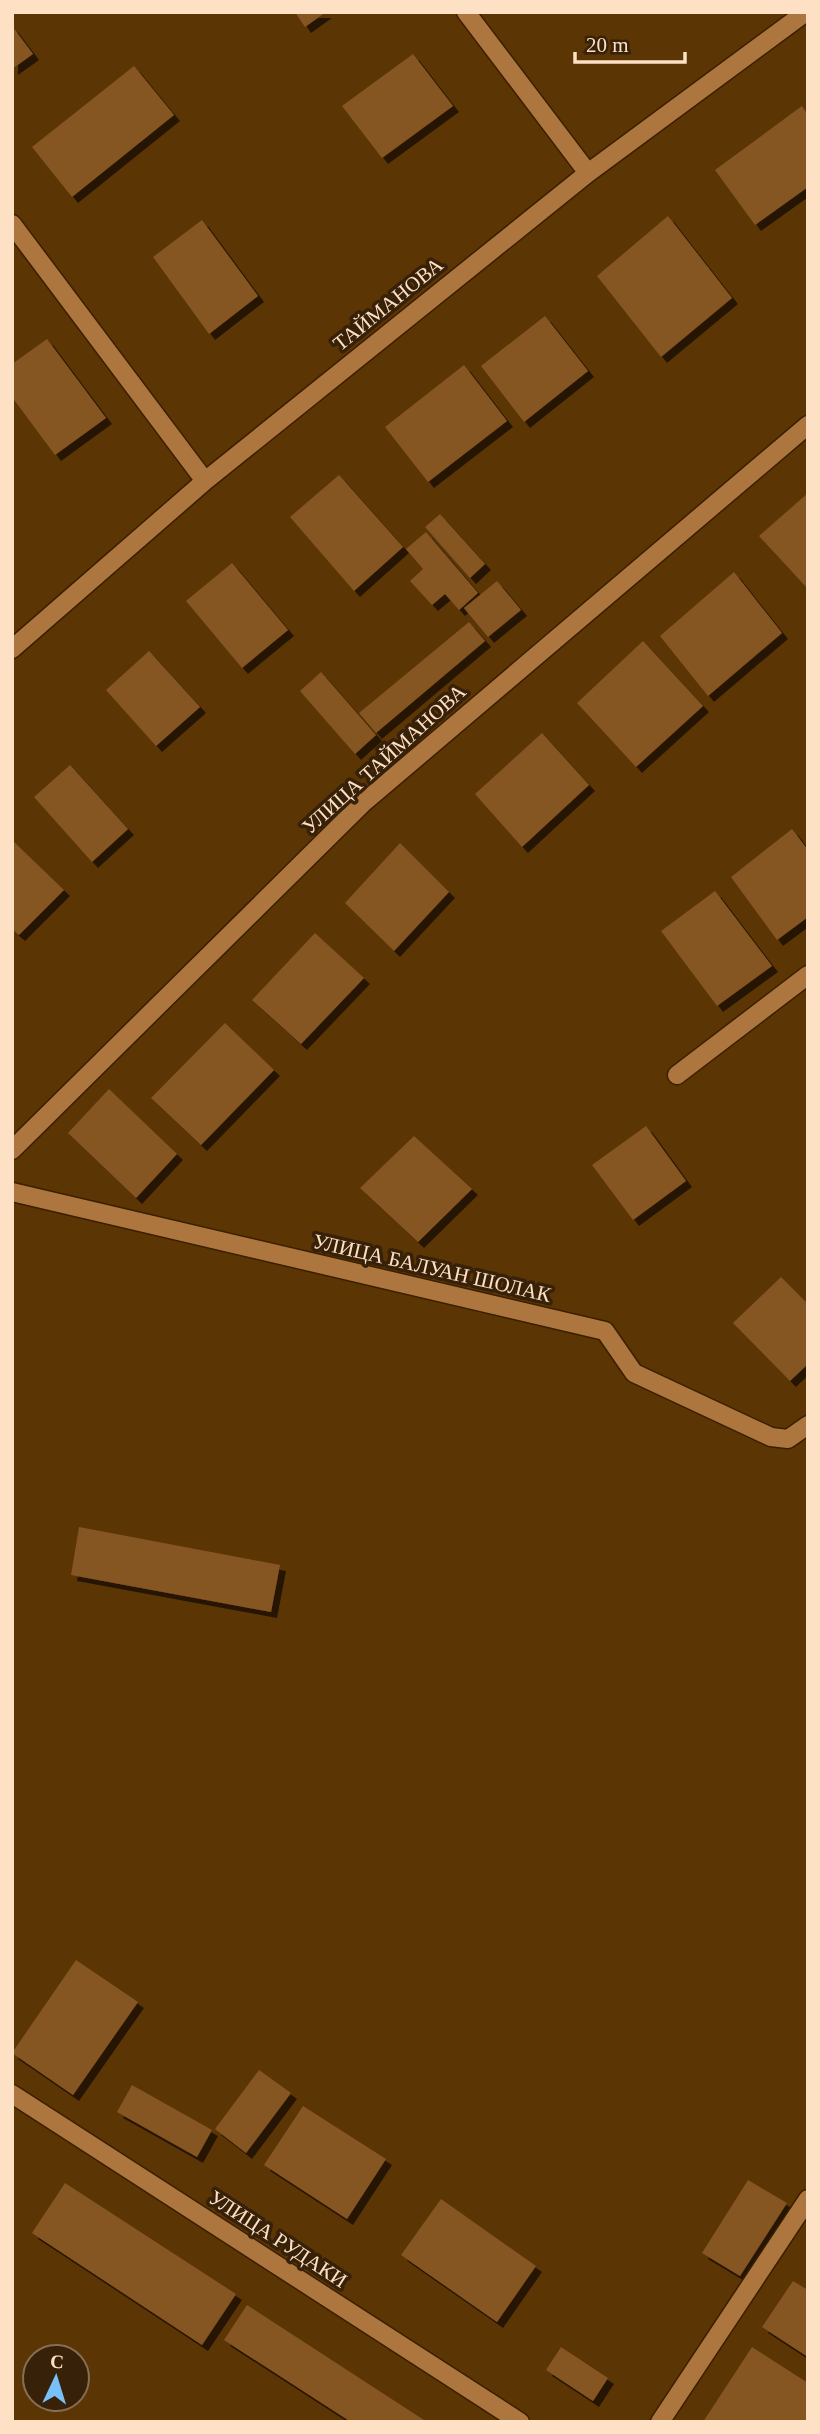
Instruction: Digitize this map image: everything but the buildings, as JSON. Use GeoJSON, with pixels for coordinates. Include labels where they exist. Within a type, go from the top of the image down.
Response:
{"type":"FeatureCollection","features":[{"type":"Feature","properties":{"kind":"street"},"geometry":{"type":"LineString","coordinates":[[466,12],[588,173]]}},
{"type":"Feature","properties":{"kind":"street","name":"ТАЙМАНОВА"},"geometry":{"type":"LineString","coordinates":[[12,649],[205,481],[588,173],[806,12]]}},
{"type":"Feature","properties":{"kind":"street"},"geometry":{"type":"LineString","coordinates":[[12,225],[205,481]]}},
{"type":"Feature","properties":{"kind":"street","name":"УЛИЦА ТАЙМАНОВА"},"geometry":{"type":"LineString","coordinates":[[12,1150],[362,804],[808,425]]}},
{"type":"Feature","properties":{"kind":"street"},"geometry":{"type":"LineString","coordinates":[[677,1075],[808,975]]}},
{"type":"Feature","properties":{"kind":"street","name":"УЛИЦА БАЛУАН ШОЛАК"},"geometry":{"type":"LineString","coordinates":[[12,1192],[605,1331],[634,1373],[759,1431],[788,1439],[808,1425]]}},
{"type":"Feature","properties":{"kind":"street","name":"УЛИЦА РУДАКИ"},"geometry":{"type":"LineString","coordinates":[[12,2094],[520,2422]]}},
{"type":"Feature","properties":{"kind":"street"},"geometry":{"type":"LineString","coordinates":[[660,2422],[808,2199]]}}]}
